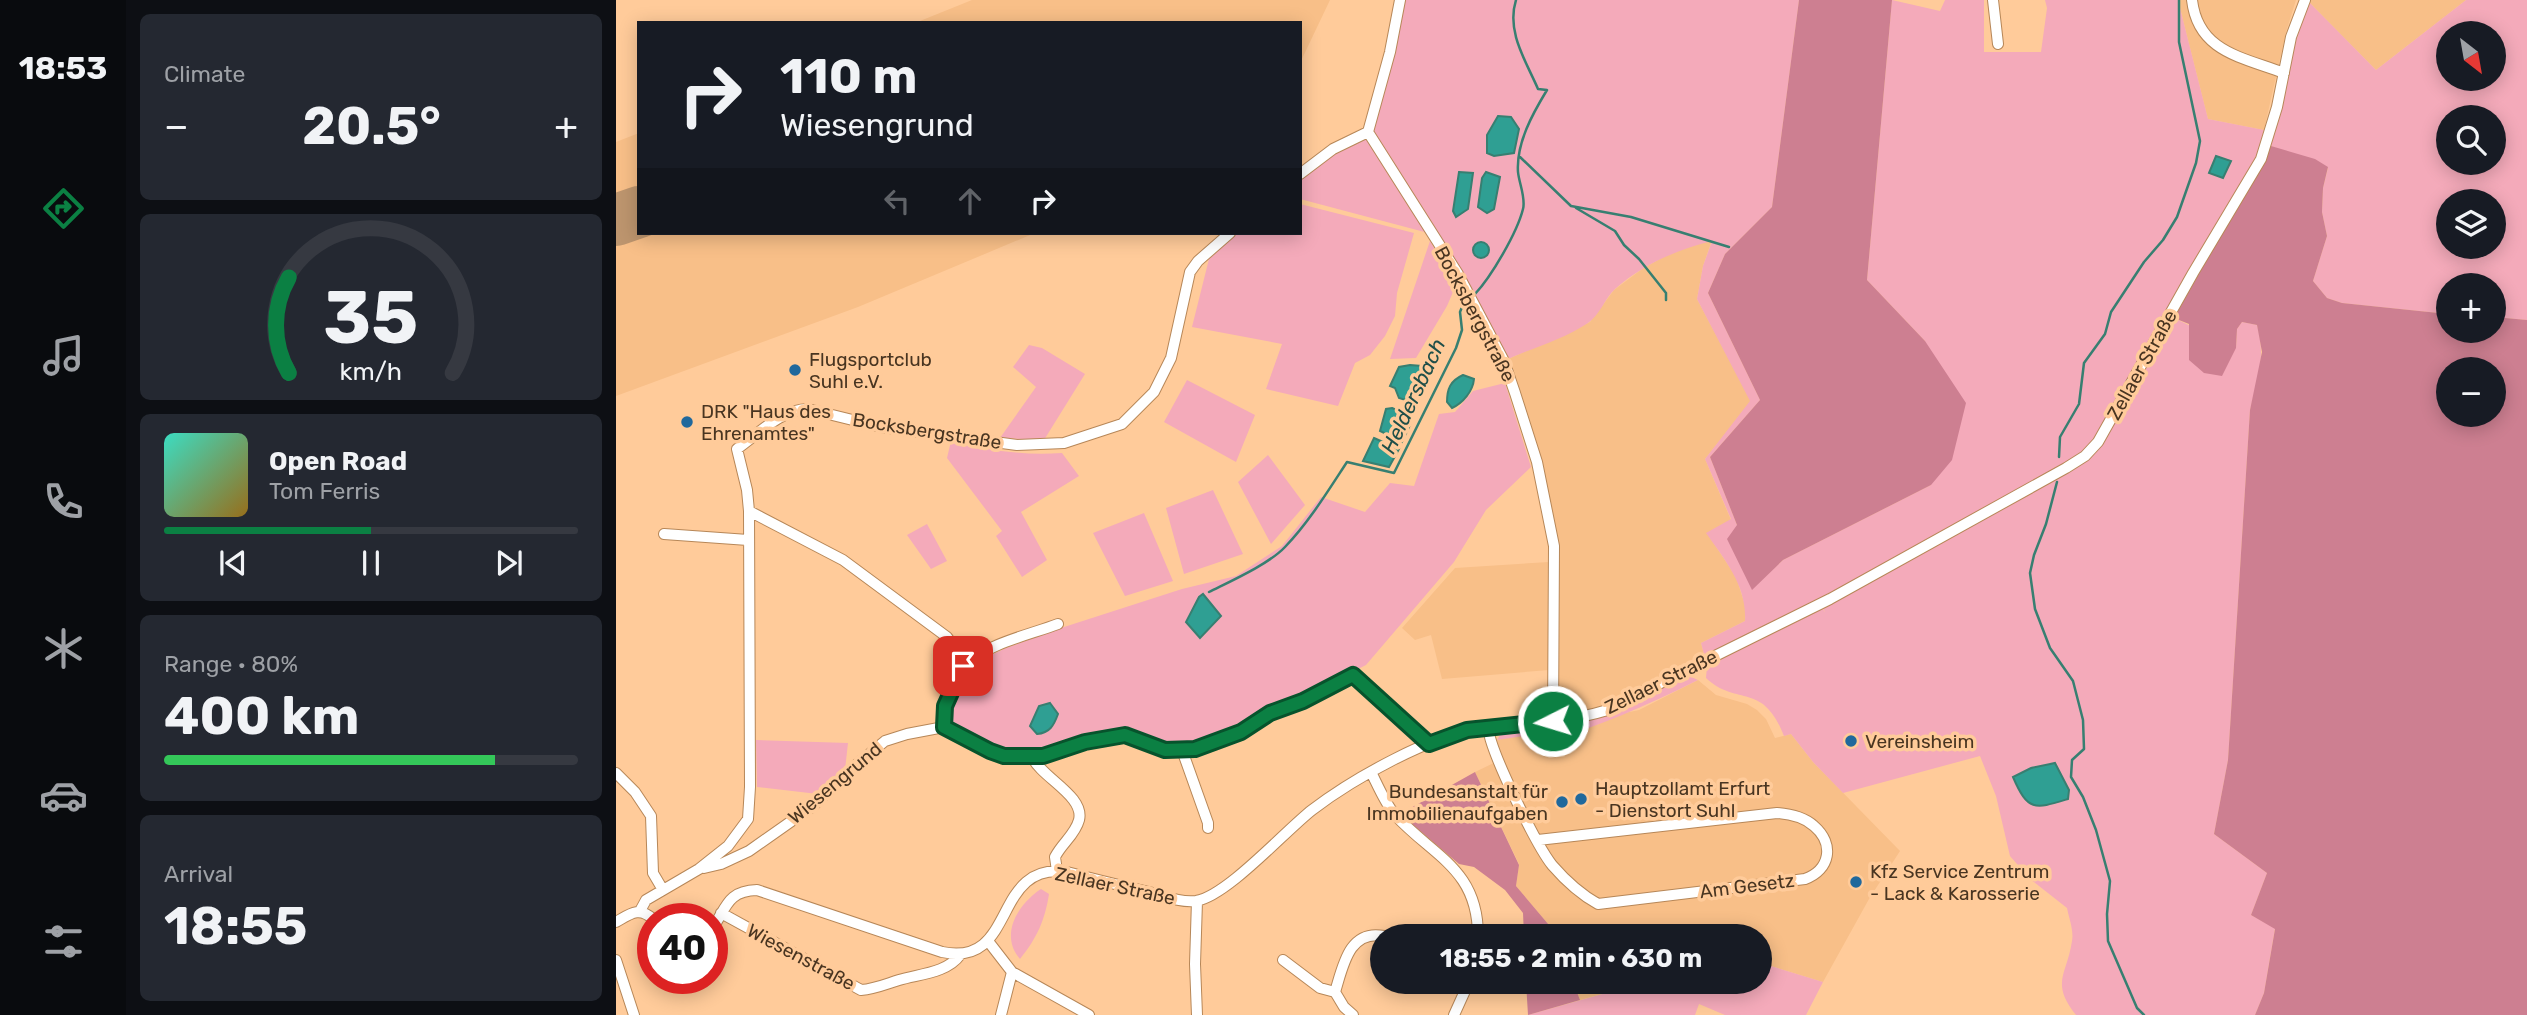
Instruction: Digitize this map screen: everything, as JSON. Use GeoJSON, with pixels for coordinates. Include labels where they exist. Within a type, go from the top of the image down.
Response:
{"type":"FeatureCollection","features":[{"type":"Feature","properties":{"kind":"street"},"geometry":{"type":"LineString","coordinates":[[1302,172],[1333,149],[1368,132],[1390,52],[1400,0]]}},
{"type":"Feature","properties":{"kind":"street"},"geometry":{"type":"LineString","coordinates":[[1993,0],[1998,44]]}},
{"type":"Feature","properties":{"kind":"street"},"geometry":{"type":"LineString","coordinates":[[2192,0],[2196,23],[2206,38],[2218,48],[2284,73]]}},
{"type":"Feature","properties":{"kind":"street","name":"Zellaer Straße"},"geometry":{"type":"LineString","coordinates":[[960,955],[975,951],[988,940],[1021,888],[1038,874],[1057,871],[1179,900],[1197,901],[1218,892],[1310,811],[1371,772],[1429,744],[1467,730],[1582,718],[1604,711],[1821,604],[2085,456],[2098,442],[2261,159],[2271,131],[2291,37],[2305,0]]}},
{"type":"Feature","properties":{"kind":"street","name":"Bocksbergstraße"},"geometry":{"type":"LineString","coordinates":[[1368,132],[1458,274],[1503,360],[1516,393],[1536,462],[1554,546],[1553,721]]}},
{"type":"Feature","properties":{"kind":"street","name":"Bocksbergstraße"},"geometry":{"type":"LineString","coordinates":[[644,903],[699,869],[728,846],[748,819],[748,511],[747,490],[737,449],[788,413],[798,409],[808,409],[881,427],[1017,444],[1065,443],[1122,425],[1154,392],[1171,358],[1191,272],[1198,261],[1228,235]]}},
{"type":"Feature","properties":{"kind":"street"},"geometry":{"type":"LineString","coordinates":[[748,511],[843,561],[947,636],[954,648],[955,658],[945,706],[944,727],[1004,756],[1032,757],[1085,742],[1125,735],[1165,750],[1195,749],[1241,732],[1270,713],[1303,701],[1353,675],[1429,744]]}},
{"type":"Feature","properties":{"kind":"street"},"geometry":{"type":"LineString","coordinates":[[664,534],[748,540]]}},
{"type":"Feature","properties":{"kind":"street"},"geometry":{"type":"LineString","coordinates":[[945,706],[963,666],[995,647],[1058,624]]}},
{"type":"Feature","properties":{"kind":"street","name":"Am Gesetz"},"geometry":{"type":"LineString","coordinates":[[1488,726],[1488,735],[1495,754],[1538,840],[1551,864],[1583,896],[1598,904],[1805,879],[1815,876],[1824,866],[1828,852],[1814,826],[1792,814],[1777,813],[1538,840]]}},
{"type":"Feature","properties":{"kind":"street","name":"Wiesengrund"},"geometry":{"type":"LineString","coordinates":[[699,869],[721,864],[749,851],[813,806],[885,741],[944,727]]}},
{"type":"Feature","properties":{"kind":"street"},"geometry":{"type":"LineString","coordinates":[[1182,750],[1208,828]]}},
{"type":"Feature","properties":{"kind":"street"},"geometry":{"type":"LineString","coordinates":[[1032,757],[1041,772],[1073,798],[1079,810],[1080,819],[1074,833],[1055,857],[1057,871]]}},
{"type":"Feature","properties":{"kind":"street"},"geometry":{"type":"LineString","coordinates":[[1371,772],[1393,813],[1460,875],[1474,906],[1476,924]]}},
{"type":"Feature","properties":{"kind":"street"},"geometry":{"type":"LineString","coordinates":[[616,773],[635,792],[651,816],[653,873],[663,890]]}},
{"type":"Feature","properties":{"kind":"street"},"geometry":{"type":"LineString","coordinates":[[727,903],[738,893],[757,890],[942,952],[960,955]]}},
{"type":"Feature","properties":{"kind":"street"},"geometry":{"type":"LineString","coordinates":[[1197,901],[1197,1015]]}},
{"type":"Feature","properties":{"kind":"street"},"geometry":{"type":"LineString","coordinates":[[616,922],[637,912]]}},
{"type":"Feature","properties":{"kind":"street","name":"Wiesenstraße"},"geometry":{"type":"LineString","coordinates":[[728,917],[861,990],[874,989],[937,970],[955,961],[960,955]]}},
{"type":"Feature","properties":{"kind":"street"},"geometry":{"type":"LineString","coordinates":[[1335,992],[1345,956],[1356,942],[1370,935]]}},
{"type":"Feature","properties":{"kind":"street"},"geometry":{"type":"LineString","coordinates":[[988,940],[1013,972],[1089,1015]]}},
{"type":"Feature","properties":{"kind":"street"},"geometry":{"type":"LineString","coordinates":[[616,960],[634,1015]]}},
{"type":"Feature","properties":{"kind":"street"},"geometry":{"type":"LineString","coordinates":[[1283,960],[1320,988],[1335,992],[1344,1007],[1353,1015]]}},
{"type":"Feature","properties":{"kind":"street"},"geometry":{"type":"LineString","coordinates":[[1001,1015],[1013,972]]}},
{"type":"Feature","properties":{"kind":"street"},"geometry":{"type":"LineString","coordinates":[[1454,1015],[1464,994]]}},
{"type":"Feature","properties":{"kind":"shaded area"},"geometry":{"type":"Polygon","coordinates":[[[972,0],[1330,0],[1302,59],[1302,21],[920,21],[972,0]]]}},
{"type":"Feature","properties":{"kind":"shaded area"},"geometry":{"type":"Polygon","coordinates":[[[1400,0],[1799,0],[1772,207],[1725,254],[1708,293],[1760,400],[1710,457],[1737,525],[1752,589],[1783,560],[1931,485],[1925,341],[1867,280],[1892,0],[1940,11],[1945,0],[1984,0],[1984,52],[2041,52],[2047,8],[2045,0],[2178,0],[2208,119],[2264,130],[2257,157],[2104,429],[2082,453],[2064,466],[1820,600],[1705,658],[1701,643],[1745,621],[1745,608],[1739,585],[1706,533],[1731,519],[1705,459],[1750,401],[1697,299],[1703,266],[1712,241],[1649,265],[1615,289],[1588,323],[1558,339],[1504,361],[1432,234],[1302,200],[1302,173],[1368,132],[1400,0]]]}},
{"type":"Feature","properties":{"kind":"shaded area"},"geometry":{"type":"Polygon","coordinates":[[[1799,0],[1892,0],[1867,280],[1925,341],[1966,403],[1952,460],[1931,485],[1783,560],[1752,590],[1727,539],[1737,525],[1710,457],[1760,400],[1708,293],[1725,254],[1772,207],[1799,0]]]}},
{"type":"Feature","properties":{"kind":"shaded area"},"geometry":{"type":"Polygon","coordinates":[[[2178,0],[2296,0],[2264,130],[2208,119],[2178,0]]]}},
{"type":"Feature","properties":{"kind":"shaded area"},"geometry":{"type":"Polygon","coordinates":[[[2307,0],[2466,0],[2436,21],[2376,70],[2307,0]]]}},
{"type":"Feature","properties":{"kind":"shaded area"},"geometry":{"type":"Polygon","coordinates":[[[2466,0],[2527,0],[2527,320],[2506,318],[2506,273],[2436,273],[2436,313],[2342,303],[2327,298],[2313,281],[2327,236],[2322,212],[2323,188],[2328,168],[2271,146],[2295,34],[2310,3],[2376,70],[2436,23],[2436,91],[2506,91],[2506,21],[2439,21],[2466,0]]]}},
{"type":"Feature","properties":{"kind":"shaded area"},"geometry":{"type":"Polygon","coordinates":[[[637,134],[637,235],[1030,235],[858,307],[616,396],[616,142],[637,134]]]}},
{"type":"Feature","properties":{"kind":"shaded area"},"geometry":{"type":"Polygon","coordinates":[[[2271,146],[2315,159],[2328,167],[2323,188],[2322,212],[2327,236],[2313,281],[2327,298],[2342,303],[2436,313],[2436,343],[2506,343],[2506,318],[2527,320],[2527,1015],[2255,1015],[2264,993],[2275,929],[2251,915],[2267,873],[2214,834],[2228,760],[2250,410],[2262,352],[2257,325],[2242,322],[2237,329],[2236,348],[2222,376],[2204,373],[2189,360],[2189,324],[2174,318],[2271,146]]]}},
{"type":"Feature","properties":{"kind":"shaded area"},"geometry":{"type":"Polygon","coordinates":[[[1302,205],[1414,233],[1397,293],[1395,316],[1385,336],[1370,355],[1355,363],[1338,406],[1266,389],[1282,344],[1192,327],[1209,259],[1236,235],[1302,235],[1302,205]]]}},
{"type":"Feature","properties":{"kind":"shaded area"},"geometry":{"type":"Polygon","coordinates":[[[1712,240],[1703,266],[1697,299],[1751,401],[1705,459],[1731,520],[1707,533],[1736,577],[1745,605],[1745,621],[1701,643],[1705,658],[1600,709],[1577,715],[1561,712],[1556,701],[1556,584],[1537,462],[1504,361],[1590,322],[1614,290],[1642,269],[1676,250],[1712,240]]]}},
{"type":"Feature","properties":{"kind":"shaded area"},"geometry":{"type":"Polygon","coordinates":[[[1430,241],[1456,285],[1447,306],[1416,358],[1390,359],[1430,241]]]}},
{"type":"Feature","properties":{"kind":"shaded area"},"geometry":{"type":"Polygon","coordinates":[[[2174,318],[2236,348],[2237,329],[2242,322],[2257,325],[2260,337],[2260,368],[2250,410],[2228,760],[2214,834],[2267,873],[2251,915],[2275,928],[2264,993],[2255,1015],[2076,1015],[2068,1004],[2062,986],[2072,937],[2067,908],[2030,879],[2010,856],[1996,796],[1980,756],[1843,793],[1791,734],[1784,736],[1767,708],[1749,697],[1717,687],[1706,678],[1707,666],[1822,608],[1825,612],[1821,604],[2066,468],[2098,442],[2174,318]]]}},
{"type":"Feature","properties":{"kind":"shaded area"},"geometry":{"type":"Polygon","coordinates":[[[1029,345],[1042,348],[1085,374],[1044,440],[1000,438],[1036,387],[1013,367],[1029,345]]]}},
{"type":"Feature","properties":{"kind":"shaded area"},"geometry":{"type":"Polygon","coordinates":[[[1187,380],[1255,415],[1236,462],[1164,422],[1187,380]]]}},
{"type":"Feature","properties":{"kind":"shaded area"},"geometry":{"type":"Polygon","coordinates":[[[1505,383],[1531,467],[1486,510],[1454,562],[1366,665],[1240,729],[1194,746],[1166,747],[1125,731],[1043,753],[1006,753],[992,748],[950,723],[950,709],[965,678],[987,657],[1061,628],[1182,589],[1236,576],[1282,546],[1321,497],[1365,512],[1390,483],[1414,486],[1439,414],[1455,412],[1473,391],[1505,383]]]}},
{"type":"Feature","properties":{"kind":"shaded area"},"geometry":{"type":"Polygon","coordinates":[[[951,441],[1006,452],[1062,453],[1079,476],[1021,512],[1047,560],[1022,577],[996,536],[1002,531],[947,458],[951,441]]]}},
{"type":"Feature","properties":{"kind":"shaded area"},"geometry":{"type":"Polygon","coordinates":[[[1268,455],[1305,505],[1271,544],[1238,482],[1268,455]]]}},
{"type":"Feature","properties":{"kind":"shaded area"},"geometry":{"type":"Polygon","coordinates":[[[1213,490],[1243,554],[1184,574],[1166,508],[1213,490]]]}},
{"type":"Feature","properties":{"kind":"shaded area"},"geometry":{"type":"Polygon","coordinates":[[[1144,513],[1173,581],[1125,596],[1093,533],[1144,513]]]}},
{"type":"Feature","properties":{"kind":"shaded area"},"geometry":{"type":"Polygon","coordinates":[[[927,524],[947,561],[931,569],[907,535],[927,524]]]}},
{"type":"Feature","properties":{"kind":"shaded area"},"geometry":{"type":"Polygon","coordinates":[[[1549,562],[1549,670],[1442,679],[1431,635],[1415,640],[1402,628],[1455,568],[1549,562]]]}},
{"type":"Feature","properties":{"kind":"shaded area"},"geometry":{"type":"Polygon","coordinates":[[[1687,675],[1698,680],[1640,707],[1563,737],[1542,744],[1524,736],[1497,740],[1504,728],[1558,724],[1687,675]]]}},
{"type":"Feature","properties":{"kind":"shaded area"},"geometry":{"type":"Polygon","coordinates":[[[1698,680],[1716,695],[1747,704],[1766,719],[1775,738],[1791,734],[1813,762],[1900,851],[1869,899],[1823,982],[1772,966],[1772,924],[1548,924],[1516,886],[1519,864],[1475,772],[1502,759],[1497,740],[1639,710],[1698,680]]]}},
{"type":"Feature","properties":{"kind":"shaded area"},"geometry":{"type":"Polygon","coordinates":[[[756,740],[848,743],[845,770],[818,794],[757,787],[756,740]]]}},
{"type":"Feature","properties":{"kind":"shaded area"},"geometry":{"type":"Polygon","coordinates":[[[1475,772],[1519,865],[1516,886],[1548,924],[1523,924],[1523,913],[1505,890],[1474,867],[1459,864],[1400,814],[1475,772]]]}},
{"type":"Feature","properties":{"kind":"shaded area"},"geometry":{"type":"Polygon","coordinates":[[[1041,889],[1049,894],[1045,912],[1036,936],[1020,959],[1014,950],[1011,930],[1019,911],[1041,889]]]}},
{"type":"Feature","properties":{"kind":"shaded area"},"geometry":{"type":"Polygon","coordinates":[[[1772,966],[1823,982],[1806,1015],[1725,1015],[1699,1004],[1695,1015],[1528,1015],[1602,994],[1772,994],[1772,966]]]}},
{"type":"Feature","properties":{"kind":"shaded area"},"geometry":{"type":"Polygon","coordinates":[[[1527,994],[1578,994],[1580,1000],[1528,1015],[1527,994]]]}},
{"type":"Feature","properties":{"kind":"shaded area"},"geometry":{"type":"Polygon","coordinates":[[[1578,994],[1602,994],[1580,1000],[1578,994]]]}},
{"type":"Feature","properties":{"kind":"water"},"geometry":{"type":"Polygon","coordinates":[[[1498,116],[1511,117],[1519,129],[1514,153],[1494,156],[1487,153],[1487,135],[1498,116]]]}},
{"type":"Feature","properties":{"kind":"water"},"geometry":{"type":"Polygon","coordinates":[[[2216,156],[2231,161],[2223,178],[2209,173],[2216,156]]]}},
{"type":"Feature","properties":{"kind":"water"},"geometry":{"type":"Polygon","coordinates":[[[1459,172],[1473,173],[1468,209],[1456,217],[1453,211],[1459,172]]]}},
{"type":"Feature","properties":{"kind":"water"},"geometry":{"type":"Polygon","coordinates":[[[1486,172],[1500,177],[1494,209],[1487,213],[1478,207],[1482,178],[1486,172]]]}},
{"type":"Feature","properties":{"kind":"water"},"geometry":{"type":"Polygon","coordinates":[[[1481,242],[1487,244],[1487,256],[1481,258],[1475,256],[1473,250],[1475,244],[1481,242]]]}},
{"type":"Feature","properties":{"kind":"water"},"geometry":{"type":"Polygon","coordinates":[[[1422,366],[1427,374],[1409,401],[1399,398],[1395,388],[1390,386],[1399,367],[1422,366]]]}},
{"type":"Feature","properties":{"kind":"water"},"geometry":{"type":"Polygon","coordinates":[[[1463,375],[1474,379],[1472,388],[1460,403],[1452,408],[1447,402],[1449,389],[1455,380],[1463,375]]]}},
{"type":"Feature","properties":{"kind":"water"},"geometry":{"type":"Polygon","coordinates":[[[1392,408],[1408,415],[1411,423],[1402,442],[1380,431],[1386,409],[1392,408]]]}},
{"type":"Feature","properties":{"kind":"water"},"geometry":{"type":"Polygon","coordinates":[[[1374,438],[1399,449],[1389,467],[1363,461],[1374,438]]]}},
{"type":"Feature","properties":{"kind":"water"},"geometry":{"type":"Polygon","coordinates":[[[1203,594],[1221,616],[1200,638],[1186,622],[1203,594]]]}},
{"type":"Feature","properties":{"kind":"water"},"geometry":{"type":"Polygon","coordinates":[[[1050,703],[1058,714],[1048,730],[1037,734],[1030,726],[1039,706],[1050,703]]]}},
{"type":"Feature","properties":{"kind":"water"},"geometry":{"type":"Polygon","coordinates":[[[2055,763],[2069,790],[2068,799],[2040,806],[2028,802],[2013,777],[2031,768],[2055,763]]]}},
{"type":"Feature","properties":{"kind":"waterway","name":"Heldersbach"},"geometry":{"type":"LineString","coordinates":[[1475,294],[1503,254],[1520,219],[1524,205],[1518,172],[1520,150],[1531,118],[1547,90],[1538,89],[1515,35],[1516,0]]}},
{"type":"Feature","properties":{"kind":"waterway"},"geometry":{"type":"LineString","coordinates":[[2059,457],[2060,437],[2079,404],[2084,363],[2105,334],[2111,312],[2177,217],[2196,163],[2200,141],[2179,42],[2179,0]]}},
{"type":"Feature","properties":{"kind":"waterway"},"geometry":{"type":"LineString","coordinates":[[1520,157],[1571,206],[1631,217],[1729,247]]}},
{"type":"Feature","properties":{"kind":"waterway"},"geometry":{"type":"LineString","coordinates":[[1576,208],[1615,231],[1666,293],[1666,300]]}},
{"type":"Feature","properties":{"kind":"waterway","name":"Heldersbach"},"geometry":{"type":"LineString","coordinates":[[1209,592],[1260,566],[1285,547],[1310,517],[1347,462],[1394,473],[1456,348],[1462,330],[1460,312],[1464,302]]}},
{"type":"Feature","properties":{"kind":"waterway"},"geometry":{"type":"LineString","coordinates":[[2057,482],[2030,573],[2035,609],[2050,648],[2073,681],[2083,720],[2084,749],[2072,760],[2071,777],[2083,797],[2096,830],[2110,881],[2108,941],[2137,1008],[2144,1015]]}},
{"type":"Feature","properties":{"kind":"runway"},"geometry":{"type":"LineString","coordinates":[[616,220],[637,213]]}},
{"type":"Feature","properties":{"kind":"place","name":"Flugsportclub Suhl e.V."},"geometry":{"type":"Point","coordinates":[795,370]}},
{"type":"Feature","properties":{"kind":"place","name":"DRK \"Haus des Ehrenamtes\""},"geometry":{"type":"Point","coordinates":[687,422]}},
{"type":"Feature","properties":{"kind":"place","name":"Vereinsheim"},"geometry":{"type":"Point","coordinates":[1851,741]}},
{"type":"Feature","properties":{"kind":"place","name":"Hauptzollamt Erfurt - Dienstort Suhl"},"geometry":{"type":"Point","coordinates":[1581,799]}},
{"type":"Feature","properties":{"kind":"place","name":"Bundesanstalt für Immobilienaufgaben"},"geometry":{"type":"Point","coordinates":[1562,802]}},
{"type":"Feature","properties":{"kind":"place","name":"Kfz Service Zentrum - Lack & Karosserie"},"geometry":{"type":"Point","coordinates":[1856,882]}},
{"type":"Feature","properties":{"kind":"route"},"geometry":{"type":"LineString","coordinates":[[963,666],[945,706],[944,727],[1004,756],[1043,756],[1085,742],[1125,735],[1165,750],[1195,749],[1241,732],[1270,713],[1303,701],[1353,675],[1429,744],[1467,730],[1488,726],[1553,721]]}}]}
